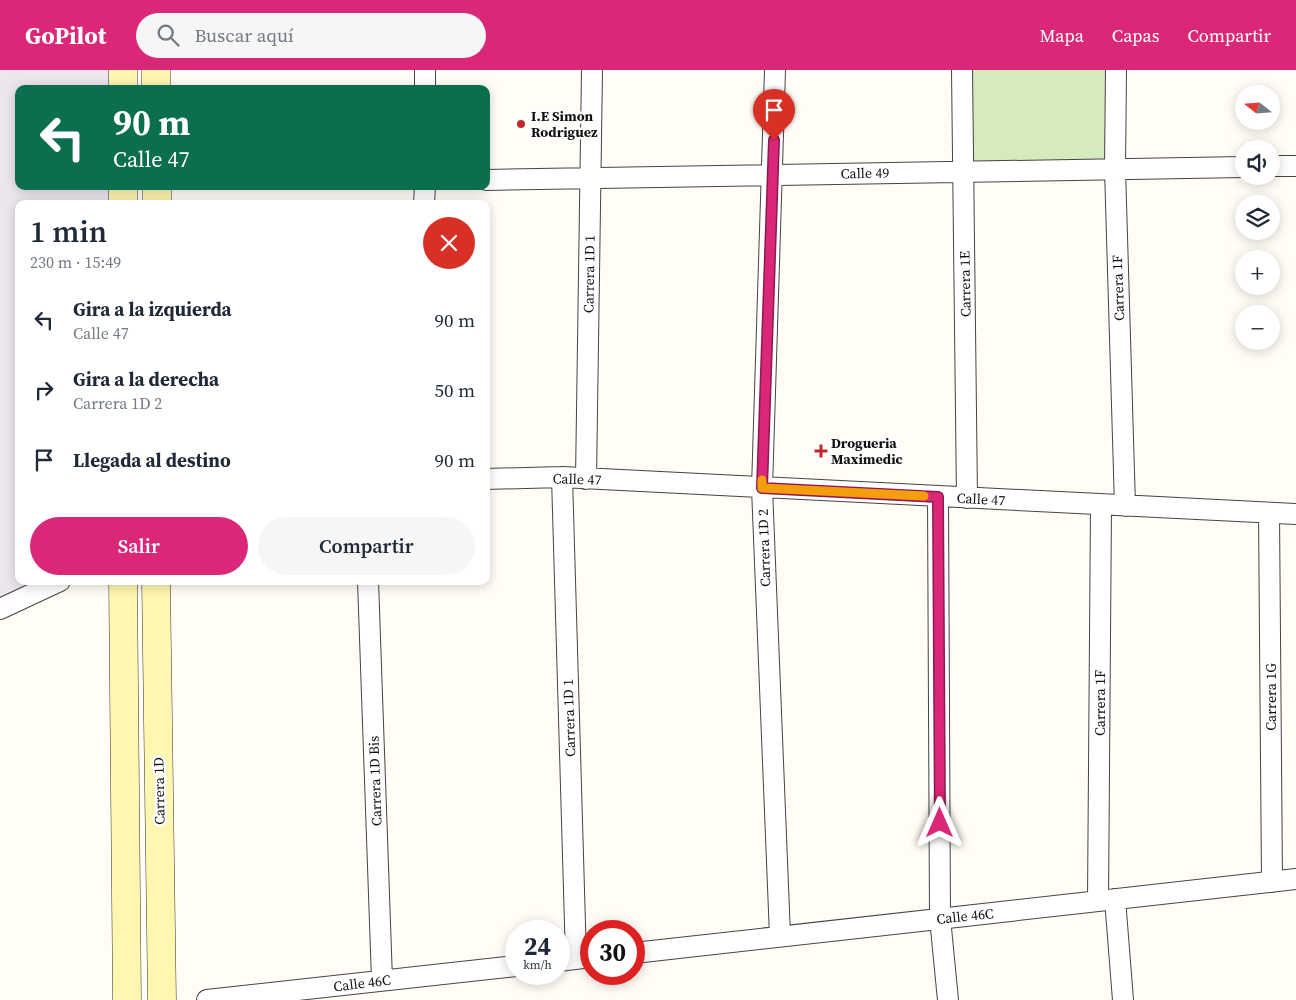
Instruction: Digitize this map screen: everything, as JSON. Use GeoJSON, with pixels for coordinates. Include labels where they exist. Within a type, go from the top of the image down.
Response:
{"type":"FeatureCollection","features":[{"type":"Feature","properties":{"kind":"street"},"geometry":{"type":"LineString","coordinates":[[123,70],[123,85]]}},
{"type":"Feature","properties":{"kind":"street"},"geometry":{"type":"LineString","coordinates":[[156,70],[156,85]]}},
{"type":"Feature","properties":{"kind":"street"},"geometry":{"type":"LineString","coordinates":[[425,70],[425,85]]}},
{"type":"Feature","properties":{"kind":"street","name":"Carrera 1D 1"},"geometry":{"type":"LineString","coordinates":[[586,479],[592,70]]}},
{"type":"Feature","properties":{"kind":"street","name":"Carrera 1D 2"},"geometry":{"type":"LineString","coordinates":[[775,70],[762,488],[780,936]]}},
{"type":"Feature","properties":{"kind":"street","name":"Carrera 1E"},"geometry":{"type":"LineString","coordinates":[[962,70],[967,498]]}},
{"type":"Feature","properties":{"kind":"street","name":"Carrera 1F"},"geometry":{"type":"LineString","coordinates":[[1116,70],[1115,169],[1125,506]]}},
{"type":"Feature","properties":{"kind":"street"},"geometry":{"type":"LineString","coordinates":[[1280,166],[1296,166]]}},
{"type":"Feature","properties":{"kind":"street","name":"Calle 49"},"geometry":{"type":"LineString","coordinates":[[490,180],[1235,167]]}},
{"type":"Feature","properties":{"kind":"street","name":"Carrera 1D 1"},"geometry":{"type":"LineString","coordinates":[[562,477],[575,959]]}},
{"type":"Feature","properties":{"kind":"street","name":"Calle 47"},"geometry":{"type":"LineString","coordinates":[[490,479],[562,477],[1296,514]]}},
{"type":"Feature","properties":{"kind":"street"},"geometry":{"type":"LineString","coordinates":[[938,497],[940,918],[948,1000]]}},
{"type":"Feature","properties":{"kind":"street","name":"Carrera 1F"},"geometry":{"type":"LineString","coordinates":[[1101,505],[1107,900],[1123,1000]]}},
{"type":"Feature","properties":{"kind":"street","name":"Carrera 1G"},"geometry":{"type":"LineString","coordinates":[[1270,513],[1272,882]]}},
{"type":"Feature","properties":{"kind":"street"},"geometry":{"type":"LineString","coordinates":[[0,609],[51,585]]}},
{"type":"Feature","properties":{"kind":"street"},"geometry":{"type":"LineString","coordinates":[[123,585],[127,1000]]}},
{"type":"Feature","properties":{"kind":"street","name":"Carrera 1D"},"geometry":{"type":"LineString","coordinates":[[156,585],[162,1000]]}},
{"type":"Feature","properties":{"kind":"street","name":"Carrera 1D Bis"},"geometry":{"type":"LineString","coordinates":[[368,585],[382,980]]}},
{"type":"Feature","properties":{"kind":"street","name":"Calle 46C"},"geometry":{"type":"LineString","coordinates":[[645,951],[1296,879]]}},
{"type":"Feature","properties":{"kind":"street","name":"Calle 46C"},"geometry":{"type":"LineString","coordinates":[[207,1000],[356,992],[382,980],[505,967]]}},
{"type":"Feature","properties":{"kind":"shaded area"},"geometry":{"type":"Polygon","coordinates":[[[0,70],[123,70],[123,85],[15,85],[15,190],[123,190],[123,200],[15,200],[15,585],[51,585],[0,609],[0,70]]]}},
{"type":"Feature","properties":{"kind":"green space"},"geometry":{"type":"Polygon","coordinates":[[[962,70],[1116,70],[1115,169],[964,171],[962,70]]]}},
{"type":"Feature","properties":{"kind":"slow traffic"},"geometry":{"type":"LineString","coordinates":[[762,480],[762,488],[924,496]]}},
{"type":"Feature","properties":{"kind":"place","name":"I.E Simon Rodriguez"},"geometry":{"type":"Point","coordinates":[521,124]}},
{"type":"Feature","properties":{"kind":"place","name":"Drogueria Maximedic"},"geometry":{"type":"Point","coordinates":[821,451]}},
{"type":"Feature","properties":{"kind":"route"},"geometry":{"type":"LineString","coordinates":[[774,140],[762,488],[938,497],[940,823]]}}]}
